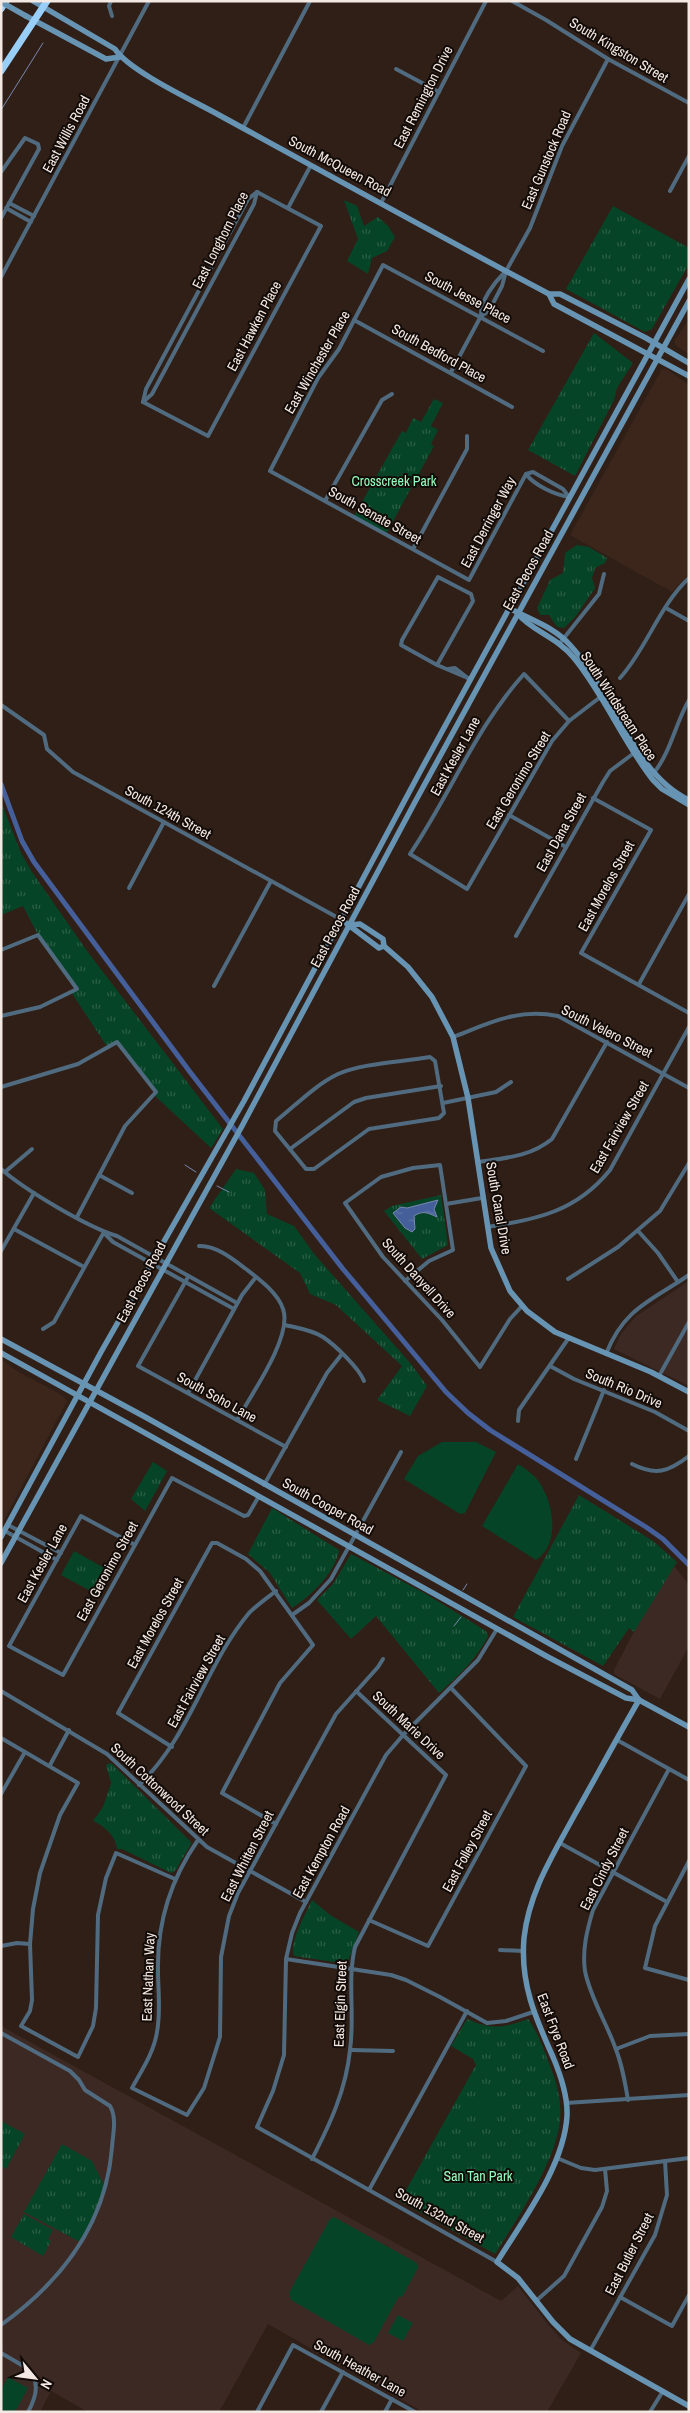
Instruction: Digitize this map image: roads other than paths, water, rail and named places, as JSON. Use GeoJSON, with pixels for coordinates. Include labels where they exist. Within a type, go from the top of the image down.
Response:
{"type":"FeatureCollection","features":[{"type":"Feature","properties":{"kind":"highway"},"geometry":{"type":"LineString","coordinates":[[1,9],[6,1]]}},
{"type":"Feature","properties":{"kind":"highway"},"geometry":{"type":"LineString","coordinates":[[1,71],[46,4]]}},
{"type":"Feature","properties":{"kind":"main road","name":"South McQueen Road"},"geometry":{"type":"LineString","coordinates":[[1,2],[106,59],[120,57]]}},
{"type":"Feature","properties":{"kind":"main road","name":"South McQueen Road"},"geometry":{"type":"LineString","coordinates":[[33,2],[46,4],[115,49],[120,57],[243,128],[549,294],[560,294],[654,342],[689,363]]}},
{"type":"Feature","properties":{"kind":"main road","name":"East Pecos Road"},"geometry":{"type":"LineString","coordinates":[[1,1537],[153,1260],[229,1129],[470,679],[689,279]]}},
{"type":"Feature","properties":{"kind":"main road","name":"South McQueen Road"},"geometry":{"type":"LineString","coordinates":[[549,294],[554,304],[689,376]]}},
{"type":"Feature","properties":{"kind":"main road","name":"East Pecos Road"},"geometry":{"type":"LineString","coordinates":[[1,1563],[242,1126],[430,775],[689,301]]}},
{"type":"Feature","properties":{"kind":"main road"},"geometry":{"type":"LineString","coordinates":[[581,476],[591,481]]}},
{"type":"Feature","properties":{"kind":"main road","name":"South Windstream Place"},"geometry":{"type":"LineString","coordinates":[[509,608],[518,614],[530,617],[580,657],[636,752],[662,789],[689,805]]}},
{"type":"Feature","properties":{"kind":"main road"},"geometry":{"type":"LineString","coordinates":[[470,679],[480,684]]}},
{"type":"Feature","properties":{"kind":"main road"},"geometry":{"type":"LineString","coordinates":[[421,770],[430,775]]}},
{"type":"Feature","properties":{"kind":"main road","name":"South Windstream Place"},"geometry":{"type":"LineString","coordinates":[[652,775],[689,800]]}},
{"type":"Feature","properties":{"kind":"main road"},"geometry":{"type":"LineString","coordinates":[[342,920],[350,925]]}},
{"type":"Feature","properties":{"kind":"main road","name":"South Canal Drive"},"geometry":{"type":"LineString","coordinates":[[350,925],[360,924],[383,939],[384,946],[423,984],[444,1017],[453,1037],[468,1098],[491,1248],[499,1270],[510,1291],[522,1306],[548,1328],[568,1339],[659,1376],[689,1392]]}},
{"type":"Feature","properties":{"kind":"main road","name":"South Canal Drive"},"geometry":{"type":"LineString","coordinates":[[350,925],[356,933],[379,948],[384,946]]}},
{"type":"Feature","properties":{"kind":"main road","name":"South Cooper Road"},"geometry":{"type":"LineString","coordinates":[[1,1339],[632,1690],[639,1700]]}},
{"type":"Feature","properties":{"kind":"main road","name":"South Cooper Road"},"geometry":{"type":"LineString","coordinates":[[1,1353],[497,1629],[626,1698],[639,1700],[689,1728]]}},
{"type":"Feature","properties":{"kind":"main road"},"geometry":{"type":"LineString","coordinates":[[497,1629],[503,1619]]}},
{"type":"Feature","properties":{"kind":"main road"},"geometry":{"type":"LineString","coordinates":[[600,1684],[605,1676]]}},
{"type":"Feature","properties":{"kind":"main road","name":"East Frye Road"},"geometry":{"type":"LineString","coordinates":[[497,2262],[530,2209],[557,2158],[565,2129],[566,2103],[560,2075],[533,2012],[525,1980],[523,1952],[531,1902],[560,1842],[639,1700]]}},
{"type":"Feature","properties":{"kind":"main road","name":"South 132nd Street"},"geometry":{"type":"LineString","coordinates":[[497,2262],[518,2278],[563,2333],[590,2351],[689,2406]]}},
{"type":"Feature","properties":{"kind":"street"},"geometry":{"type":"LineString","coordinates":[[111,1],[109,6],[112,16]]}},
{"type":"Feature","properties":{"kind":"street","name":"East Willis Road"},"geometry":{"type":"LineString","coordinates":[[1,277],[149,1]]}},
{"type":"Feature","properties":{"kind":"street"},"geometry":{"type":"LineString","coordinates":[[243,128],[310,1]]}},
{"type":"Feature","properties":{"kind":"street","name":"East Remington Drive"},"geometry":{"type":"LineString","coordinates":[[381,203],[486,1]]}},
{"type":"Feature","properties":{"kind":"street","name":"South Kingston Street"},"geometry":{"type":"LineString","coordinates":[[512,1],[608,59],[689,103]]}},
{"type":"Feature","properties":{"kind":"street","name":"East Gunstock Road"},"geometry":{"type":"LineString","coordinates":[[506,271],[530,228],[562,146],[608,59]]}},
{"type":"Feature","properties":{"kind":"street"},"geometry":{"type":"LineString","coordinates":[[396,69],[439,92]]}},
{"type":"Feature","properties":{"kind":"street"},"geometry":{"type":"LineString","coordinates":[[1,172],[25,138],[38,144],[39,149],[1,218]]}},
{"type":"Feature","properties":{"kind":"street"},"geometry":{"type":"LineString","coordinates":[[670,191],[689,156]]}},
{"type":"Feature","properties":{"kind":"street"},"geometry":{"type":"LineString","coordinates":[[257,192],[288,208],[311,165]]}},
{"type":"Feature","properties":{"kind":"street","name":"East Longhorn Place"},"geometry":{"type":"LineString","coordinates":[[143,402],[146,389],[248,199],[257,192]]}},
{"type":"Feature","properties":{"kind":"street","name":"East Longhorn Place"},"geometry":{"type":"LineString","coordinates":[[143,402],[152,394],[244,221],[257,192]]}},
{"type":"Feature","properties":{"kind":"street"},"geometry":{"type":"LineString","coordinates":[[9,203],[34,216]]}},
{"type":"Feature","properties":{"kind":"street"},"geometry":{"type":"LineString","coordinates":[[6,208],[31,222]]}},
{"type":"Feature","properties":{"kind":"street","name":"East Hawken Place"},"geometry":{"type":"LineString","coordinates":[[143,402],[208,436],[321,226],[288,208]]}},
{"type":"Feature","properties":{"kind":"street"},"geometry":{"type":"LineString","coordinates":[[238,218],[244,221]]}},
{"type":"Feature","properties":{"kind":"street"},"geometry":{"type":"LineString","coordinates":[[217,257],[223,260]]}},
{"type":"Feature","properties":{"kind":"street","name":"South Jesse Place"},"geometry":{"type":"LineString","coordinates":[[383,265],[543,350]]}},
{"type":"Feature","properties":{"kind":"street","name":"East Winchester Place"},"geometry":{"type":"LineString","coordinates":[[270,471],[318,378],[339,349],[383,265]]}},
{"type":"Feature","properties":{"kind":"street"},"geometry":{"type":"LineString","coordinates":[[481,316],[489,311],[502,286],[506,271]]}},
{"type":"Feature","properties":{"kind":"street"},"geometry":{"type":"LineString","coordinates":[[451,372],[481,316],[481,310],[496,282],[506,271]]}},
{"type":"Feature","properties":{"kind":"street"},"geometry":{"type":"LineString","coordinates":[[195,298],[201,301]]}},
{"type":"Feature","properties":{"kind":"street","name":"South Bedford Place"},"geometry":{"type":"LineString","coordinates":[[354,320],[512,407]]}},
{"type":"Feature","properties":{"kind":"street"},"geometry":{"type":"LineString","coordinates":[[174,337],[180,341]]}},
{"type":"Feature","properties":{"kind":"street"},"geometry":{"type":"LineString","coordinates":[[153,376],[160,379]]}},
{"type":"Feature","properties":{"kind":"street"},"geometry":{"type":"LineString","coordinates":[[325,501],[382,400],[392,394]]}},
{"type":"Feature","properties":{"kind":"street"},"geometry":{"type":"LineString","coordinates":[[413,550],[467,450],[467,436]]}},
{"type":"Feature","properties":{"kind":"street","name":"South Senate Street"},"geometry":{"type":"LineString","coordinates":[[270,471],[469,580]]}},
{"type":"Feature","properties":{"kind":"street"},"geometry":{"type":"LineString","coordinates":[[533,472],[563,489],[569,497],[558,495],[530,479],[526,474],[533,472]]}},
{"type":"Feature","properties":{"kind":"street","name":"East Derringer Way"},"geometry":{"type":"LineString","coordinates":[[469,580],[526,474]]}},
{"type":"Feature","properties":{"kind":"street"},"geometry":{"type":"LineString","coordinates":[[562,641],[599,594],[604,574]]}},
{"type":"Feature","properties":{"kind":"street"},"geometry":{"type":"LineString","coordinates":[[437,666],[473,601],[473,597],[467,591],[438,577],[402,640],[401,645],[437,666],[448,669],[455,668],[470,679]]}},
{"type":"Feature","properties":{"kind":"street"},"geometry":{"type":"LineString","coordinates":[[620,678],[634,663],[666,608],[689,578]]}},
{"type":"Feature","properties":{"kind":"street"},"geometry":{"type":"LineString","coordinates":[[666,608],[689,622]]}},
{"type":"Feature","properties":{"kind":"street","name":"East Kesler Lane"},"geometry":{"type":"LineString","coordinates":[[467,889],[410,854],[426,832],[494,711],[524,674],[569,721]]}},
{"type":"Feature","properties":{"kind":"street","name":"East Geronimo Street"},"geometry":{"type":"LineString","coordinates":[[467,889],[552,741],[569,721],[602,696]]}},
{"type":"Feature","properties":{"kind":"street"},"geometry":{"type":"LineString","coordinates":[[652,775],[664,760],[676,725],[689,700]]}},
{"type":"Feature","properties":{"kind":"street","name":"South 124th Street"},"geometry":{"type":"LineString","coordinates":[[1,705],[44,734],[47,749],[73,772],[342,920]]}},
{"type":"Feature","properties":{"kind":"street","name":"East Dana Street"},"geometry":{"type":"LineString","coordinates":[[516,936],[610,771],[636,752]]}},
{"type":"Feature","properties":{"kind":"street","name":"East Morelos Street"},"geometry":{"type":"LineString","coordinates":[[593,798],[651,830],[581,953],[639,984]]}},
{"type":"Feature","properties":{"kind":"street"},"geometry":{"type":"LineString","coordinates":[[510,815],[566,847]]}},
{"type":"Feature","properties":{"kind":"street"},"geometry":{"type":"LineString","coordinates":[[130,888],[164,822]]}},
{"type":"Feature","properties":{"kind":"street"},"geometry":{"type":"LineString","coordinates":[[214,986],[271,881]]}},
{"type":"Feature","properties":{"kind":"street"},"geometry":{"type":"LineString","coordinates":[[689,894],[639,984],[689,1013]]}},
{"type":"Feature","properties":{"kind":"street"},"geometry":{"type":"LineString","coordinates":[[1,950],[38,935],[77,989],[40,1007],[1,1016]]}},
{"type":"Feature","properties":{"kind":"street","name":"South Velero Street"},"geometry":{"type":"LineString","coordinates":[[453,1037],[507,1016],[541,1013],[558,1016],[689,1088]]}},
{"type":"Feature","properties":{"kind":"street","name":"East Fairview Street"},"geometry":{"type":"LineString","coordinates":[[487,1227],[533,1220],[551,1214],[585,1195],[599,1184],[610,1170],[689,1026]]}},
{"type":"Feature","properties":{"kind":"street"},"geometry":{"type":"LineString","coordinates":[[1,1087],[78,1064],[117,1042],[156,1092],[125,1126],[77,1217]]}},
{"type":"Feature","properties":{"kind":"street"},"geometry":{"type":"LineString","coordinates":[[478,1162],[526,1154],[539,1149],[552,1139],[607,1042]]}},
{"type":"Feature","properties":{"kind":"street"},"geometry":{"type":"LineString","coordinates":[[432,1058],[440,1086],[443,1116],[369,1129],[310,1170],[306,1169],[275,1131],[276,1121],[326,1082],[339,1074],[355,1069],[432,1058]]}},
{"type":"Feature","properties":{"kind":"street"},"geometry":{"type":"LineString","coordinates":[[443,1103],[496,1092],[511,1082]]}},
{"type":"Feature","properties":{"kind":"street"},"geometry":{"type":"LineString","coordinates":[[290,1149],[354,1102],[440,1086]]}},
{"type":"Feature","properties":{"kind":"street"},"geometry":{"type":"LineString","coordinates":[[5,1172],[32,1148]]}},
{"type":"Feature","properties":{"kind":"street"},"geometry":{"type":"LineString","coordinates":[[568,1278],[639,1232],[660,1211],[689,1162]]}},
{"type":"Feature","properties":{"kind":"street","name":"South Danyell Drive"},"geometry":{"type":"LineString","coordinates":[[446,1204],[440,1165],[413,1168],[381,1177],[344,1202],[383,1257],[442,1320],[480,1367],[510,1319],[522,1306]]}},
{"type":"Feature","properties":{"kind":"street"},"geometry":{"type":"LineString","coordinates":[[1,1169],[34,1193],[104,1232],[117,1236],[185,1282],[234,1309]]}},
{"type":"Feature","properties":{"kind":"street"},"geometry":{"type":"LineString","coordinates":[[99,1174],[132,1193]]}},
{"type":"Feature","properties":{"kind":"street"},"geometry":{"type":"LineString","coordinates":[[1,1251],[34,1193]]}},
{"type":"Feature","properties":{"kind":"street"},"geometry":{"type":"LineString","coordinates":[[405,1281],[429,1261],[453,1250],[446,1204],[482,1198]]}},
{"type":"Feature","properties":{"kind":"street"},"geometry":{"type":"LineString","coordinates":[[14,1229],[84,1267]]}},
{"type":"Feature","properties":{"kind":"street"},"geometry":{"type":"LineString","coordinates":[[104,1232],[113,1242],[153,1260]]}},
{"type":"Feature","properties":{"kind":"street"},"geometry":{"type":"LineString","coordinates":[[43,1329],[54,1322],[104,1232]]}},
{"type":"Feature","properties":{"kind":"street"},"geometry":{"type":"LineString","coordinates":[[639,1232],[658,1253],[678,1282]]}},
{"type":"Feature","properties":{"kind":"street"},"geometry":{"type":"LineString","coordinates":[[199,1246],[206,1246],[230,1257],[256,1277],[278,1299],[283,1309],[285,1326],[279,1346],[237,1420]]}},
{"type":"Feature","properties":{"kind":"street"},"geometry":{"type":"LineString","coordinates":[[163,1267],[188,1277],[237,1303]]}},
{"type":"Feature","properties":{"kind":"street"},"geometry":{"type":"LineString","coordinates":[[606,1354],[614,1334],[625,1319],[648,1301],[689,1275]]}},
{"type":"Feature","properties":{"kind":"street"},"geometry":{"type":"LineString","coordinates":[[185,1282],[188,1277]]}},
{"type":"Feature","properties":{"kind":"street"},"geometry":{"type":"LineString","coordinates":[[188,1393],[237,1303],[256,1277]]}},
{"type":"Feature","properties":{"kind":"street","name":"South Soho Lane"},"geometry":{"type":"LineString","coordinates":[[185,1282],[138,1366],[286,1447]]}},
{"type":"Feature","properties":{"kind":"street"},"geometry":{"type":"LineString","coordinates":[[659,1376],[689,1322]]}},
{"type":"Feature","properties":{"kind":"street"},"geometry":{"type":"LineString","coordinates":[[285,1326],[305,1329],[324,1338],[361,1373],[364,1381]]}},
{"type":"Feature","properties":{"kind":"street"},"geometry":{"type":"LineString","coordinates":[[518,1421],[519,1410],[568,1339]]}},
{"type":"Feature","properties":{"kind":"street"},"geometry":{"type":"LineString","coordinates":[[264,1485],[327,1373],[342,1354]]}},
{"type":"Feature","properties":{"kind":"street","name":"South Rio Drive"},"geometry":{"type":"LineString","coordinates":[[550,1366],[574,1379],[655,1412],[689,1431]]}},
{"type":"Feature","properties":{"kind":"street"},"geometry":{"type":"LineString","coordinates":[[576,1459],[604,1390]]}},
{"type":"Feature","properties":{"kind":"street"},"geometry":{"type":"LineString","coordinates":[[292,1615],[309,1603],[326,1585],[350,1546],[401,1452]]}},
{"type":"Feature","properties":{"kind":"street"},"geometry":{"type":"LineString","coordinates":[[632,1464],[647,1472],[661,1471],[678,1465],[689,1456]]}},
{"type":"Feature","properties":{"kind":"street","name":"East Geronimo Street"},"geometry":{"type":"LineString","coordinates":[[8,1646],[63,1675],[172,1478],[237,1514],[248,1515],[259,1496]]}},
{"type":"Feature","properties":{"kind":"street","name":"East Kesler Lane"},"geometry":{"type":"LineString","coordinates":[[8,1646],[81,1516],[135,1545]]}},
{"type":"Feature","properties":{"kind":"street"},"geometry":{"type":"LineString","coordinates":[[8,1524],[61,1553]]}},
{"type":"Feature","properties":{"kind":"street"},"geometry":{"type":"LineString","coordinates":[[5,1531],[57,1560]]}},
{"type":"Feature","properties":{"kind":"street"},"geometry":{"type":"LineString","coordinates":[[35,1548],[39,1541]]}},
{"type":"Feature","properties":{"kind":"street","name":"East Morelos Street"},"geometry":{"type":"LineString","coordinates":[[172,1747],[118,1714],[212,1543],[217,1542],[246,1558],[260,1571],[276,1591]]}},
{"type":"Feature","properties":{"kind":"street"},"geometry":{"type":"LineString","coordinates":[[42,1552],[46,1545]]}},
{"type":"Feature","properties":{"kind":"street"},"geometry":{"type":"LineString","coordinates":[[276,1591],[313,1645],[280,1683],[222,1793],[276,1824]]}},
{"type":"Feature","properties":{"kind":"street","name":"East Fairview Street"},"geometry":{"type":"LineString","coordinates":[[139,1785],[156,1769],[172,1747],[236,1631],[251,1611],[276,1591]]}},
{"type":"Feature","properties":{"kind":"street","name":"East Kempton Road"},"geometry":{"type":"LineString","coordinates":[[256,2127],[273,2091],[284,2054],[286,1959],[292,1933],[306,1902],[386,1755],[404,1734],[452,1689],[478,1660],[497,1629]]}},
{"type":"Feature","properties":{"kind":"street","name":"East Whitten Street"},"geometry":{"type":"LineString","coordinates":[[132,2088],[187,2115],[204,2088],[220,2037],[221,1958],[230,1916],[250,1871],[336,1714],[383,1659]]}},
{"type":"Feature","properties":{"kind":"street","name":"East Folley Street"},"geometry":{"type":"LineString","coordinates":[[369,1920],[428,1946],[526,1766],[452,1689]]}},
{"type":"Feature","properties":{"kind":"street","name":"South Cottonwood Street"},"geometry":{"type":"LineString","coordinates":[[1,1690],[107,1754],[198,1840],[306,1902]]}},
{"type":"Feature","properties":{"kind":"street","name":"South Marie Drive"},"geometry":{"type":"LineString","coordinates":[[356,1691],[446,1775]]}},
{"type":"Feature","properties":{"kind":"street"},"geometry":{"type":"LineString","coordinates":[[50,1765],[69,1730]]}},
{"type":"Feature","properties":{"kind":"street"},"geometry":{"type":"LineString","coordinates":[[1,1738],[78,1783],[60,1815],[50,1842],[33,1909],[30,1944],[32,2000],[30,2011],[21,2026],[78,2057],[93,2026],[96,2008],[98,1915],[106,1878],[116,1853],[175,1879]]}},
{"type":"Feature","properties":{"kind":"street"},"geometry":{"type":"LineString","coordinates":[[616,1740],[689,1780]]}},
{"type":"Feature","properties":{"kind":"street"},"geometry":{"type":"LineString","coordinates":[[1,1794],[25,1752]]}},
{"type":"Feature","properties":{"kind":"street","name":"East Cindy Street"},"geometry":{"type":"LineString","coordinates":[[628,2100],[616,2049],[589,1986],[585,1970],[584,1951],[587,1930],[594,1910],[669,1769]]}},
{"type":"Feature","properties":{"kind":"street","name":"East Elgin Street"},"geometry":{"type":"LineString","coordinates":[[312,2159],[332,2118],[343,2088],[350,2050],[350,1968],[355,1946],[446,1775]]}},
{"type":"Feature","properties":{"kind":"street","name":"East Nathan Way"},"geometry":{"type":"LineString","coordinates":[[132,2088],[149,2057],[157,2033],[160,2005],[158,1945],[164,1911],[175,1879],[185,1859],[198,1840]]}},
{"type":"Feature","properties":{"kind":"street"},"geometry":{"type":"LineString","coordinates":[[560,1842],[667,1902]]}},
{"type":"Feature","properties":{"kind":"street"},"geometry":{"type":"LineString","coordinates":[[689,1861],[655,1926],[645,1968],[689,1980]]}},
{"type":"Feature","properties":{"kind":"street"},"geometry":{"type":"LineString","coordinates":[[1,1946],[17,1943],[30,1944]]}},
{"type":"Feature","properties":{"kind":"street"},"geometry":{"type":"LineString","coordinates":[[500,1950],[523,1952]]}},
{"type":"Feature","properties":{"kind":"street"},"geometry":{"type":"LineString","coordinates":[[286,1959],[350,1968],[406,1980],[487,2023],[506,2021],[533,2012]]}},
{"type":"Feature","properties":{"kind":"street"},"geometry":{"type":"LineString","coordinates":[[369,2190],[467,2011]]}},
{"type":"Feature","properties":{"kind":"street"},"geometry":{"type":"LineString","coordinates":[[1,2033],[72,2073],[85,2090],[110,2106],[114,2118],[106,2182],[90,2228],[64,2267],[42,2293],[1,2325]]}},
{"type":"Feature","properties":{"kind":"street"},"geometry":{"type":"LineString","coordinates":[[616,2049],[650,2036],[689,2034]]}},
{"type":"Feature","properties":{"kind":"street"},"geometry":{"type":"LineString","coordinates":[[350,2050],[393,2050]]}},
{"type":"Feature","properties":{"kind":"street"},"geometry":{"type":"LineString","coordinates":[[566,2103],[689,2095]]}},
{"type":"Feature","properties":{"kind":"street","name":"South 132nd Street"},"geometry":{"type":"LineString","coordinates":[[256,2127],[497,2262]]}},
{"type":"Feature","properties":{"kind":"street"},"geometry":{"type":"LineString","coordinates":[[557,2158],[581,2168],[605,2169],[689,2158]]}},
{"type":"Feature","properties":{"kind":"street","name":"East Butler Street"},"geometry":{"type":"LineString","coordinates":[[590,2351],[655,2235],[663,2210],[667,2183],[665,2161]]}},
{"type":"Feature","properties":{"kind":"street"},"geometry":{"type":"LineString","coordinates":[[536,2301],[564,2276],[602,2207],[607,2191],[605,2169]]}},
{"type":"Feature","properties":{"kind":"street"},"geometry":{"type":"LineString","coordinates":[[620,2297],[672,2326],[689,2295]]}},
{"type":"Feature","properties":{"kind":"street","name":"South Heather Lane"},"geometry":{"type":"LineString","coordinates":[[257,2412],[294,2345],[415,2412]]}},
{"type":"Feature","properties":{"kind":"street"},"geometry":{"type":"LineString","coordinates":[[1,2353],[26,2367],[33,2375],[37,2385],[37,2394],[28,2412]]}},
{"type":"Feature","properties":{"kind":"street"},"geometry":{"type":"LineString","coordinates":[[321,2412],[343,2372]]}},
{"type":"Feature","properties":{"kind":"street"},"geometry":{"type":"LineString","coordinates":[[650,2412],[662,2391]]}},
{"type":"Feature","properties":{"kind":"street"},"geometry":{"type":"LineString","coordinates":[[385,2412],[392,2399]]}},
{"type":"Feature","properties":{"kind":"water"},"geometry":{"type":"Polygon","coordinates":[[[438,1200],[434,1209],[437,1217],[428,1213],[417,1214],[414,1216],[415,1229],[412,1232],[405,1228],[393,1213],[401,1207],[407,1208],[438,1200]]]}},
{"type":"Feature","properties":{"kind":"waterway"},"geometry":{"type":"LineString","coordinates":[[1,110],[43,43]]}},
{"type":"Feature","properties":{"kind":"waterway"},"geometry":{"type":"LineString","coordinates":[[1,784],[22,841],[34,862],[190,1072],[343,1269],[446,1392],[468,1413],[490,1430],[663,1539],[689,1565]]}},
{"type":"Feature","properties":{"kind":"waterway"},"geometry":{"type":"LineString","coordinates":[[185,1165],[196,1172]]}},
{"type":"Feature","properties":{"kind":"waterway"},"geometry":{"type":"LineString","coordinates":[[217,1186],[229,1192]]}},
{"type":"Feature","properties":{"kind":"waterway"},"geometry":{"type":"LineString","coordinates":[[463,1590],[467,1584]]}},
{"type":"Feature","properties":{"kind":"waterway"},"geometry":{"type":"LineString","coordinates":[[454,1626],[461,1617]]}},
{"type":"Feature","properties":{"kind":"park label","name":"Crosscreek Park"},"geometry":{"type":"Point","coordinates":[394,481]}},
{"type":"Feature","properties":{"kind":"park label","name":"San Tan Park"},"geometry":{"type":"Point","coordinates":[478,2176]}}]}
